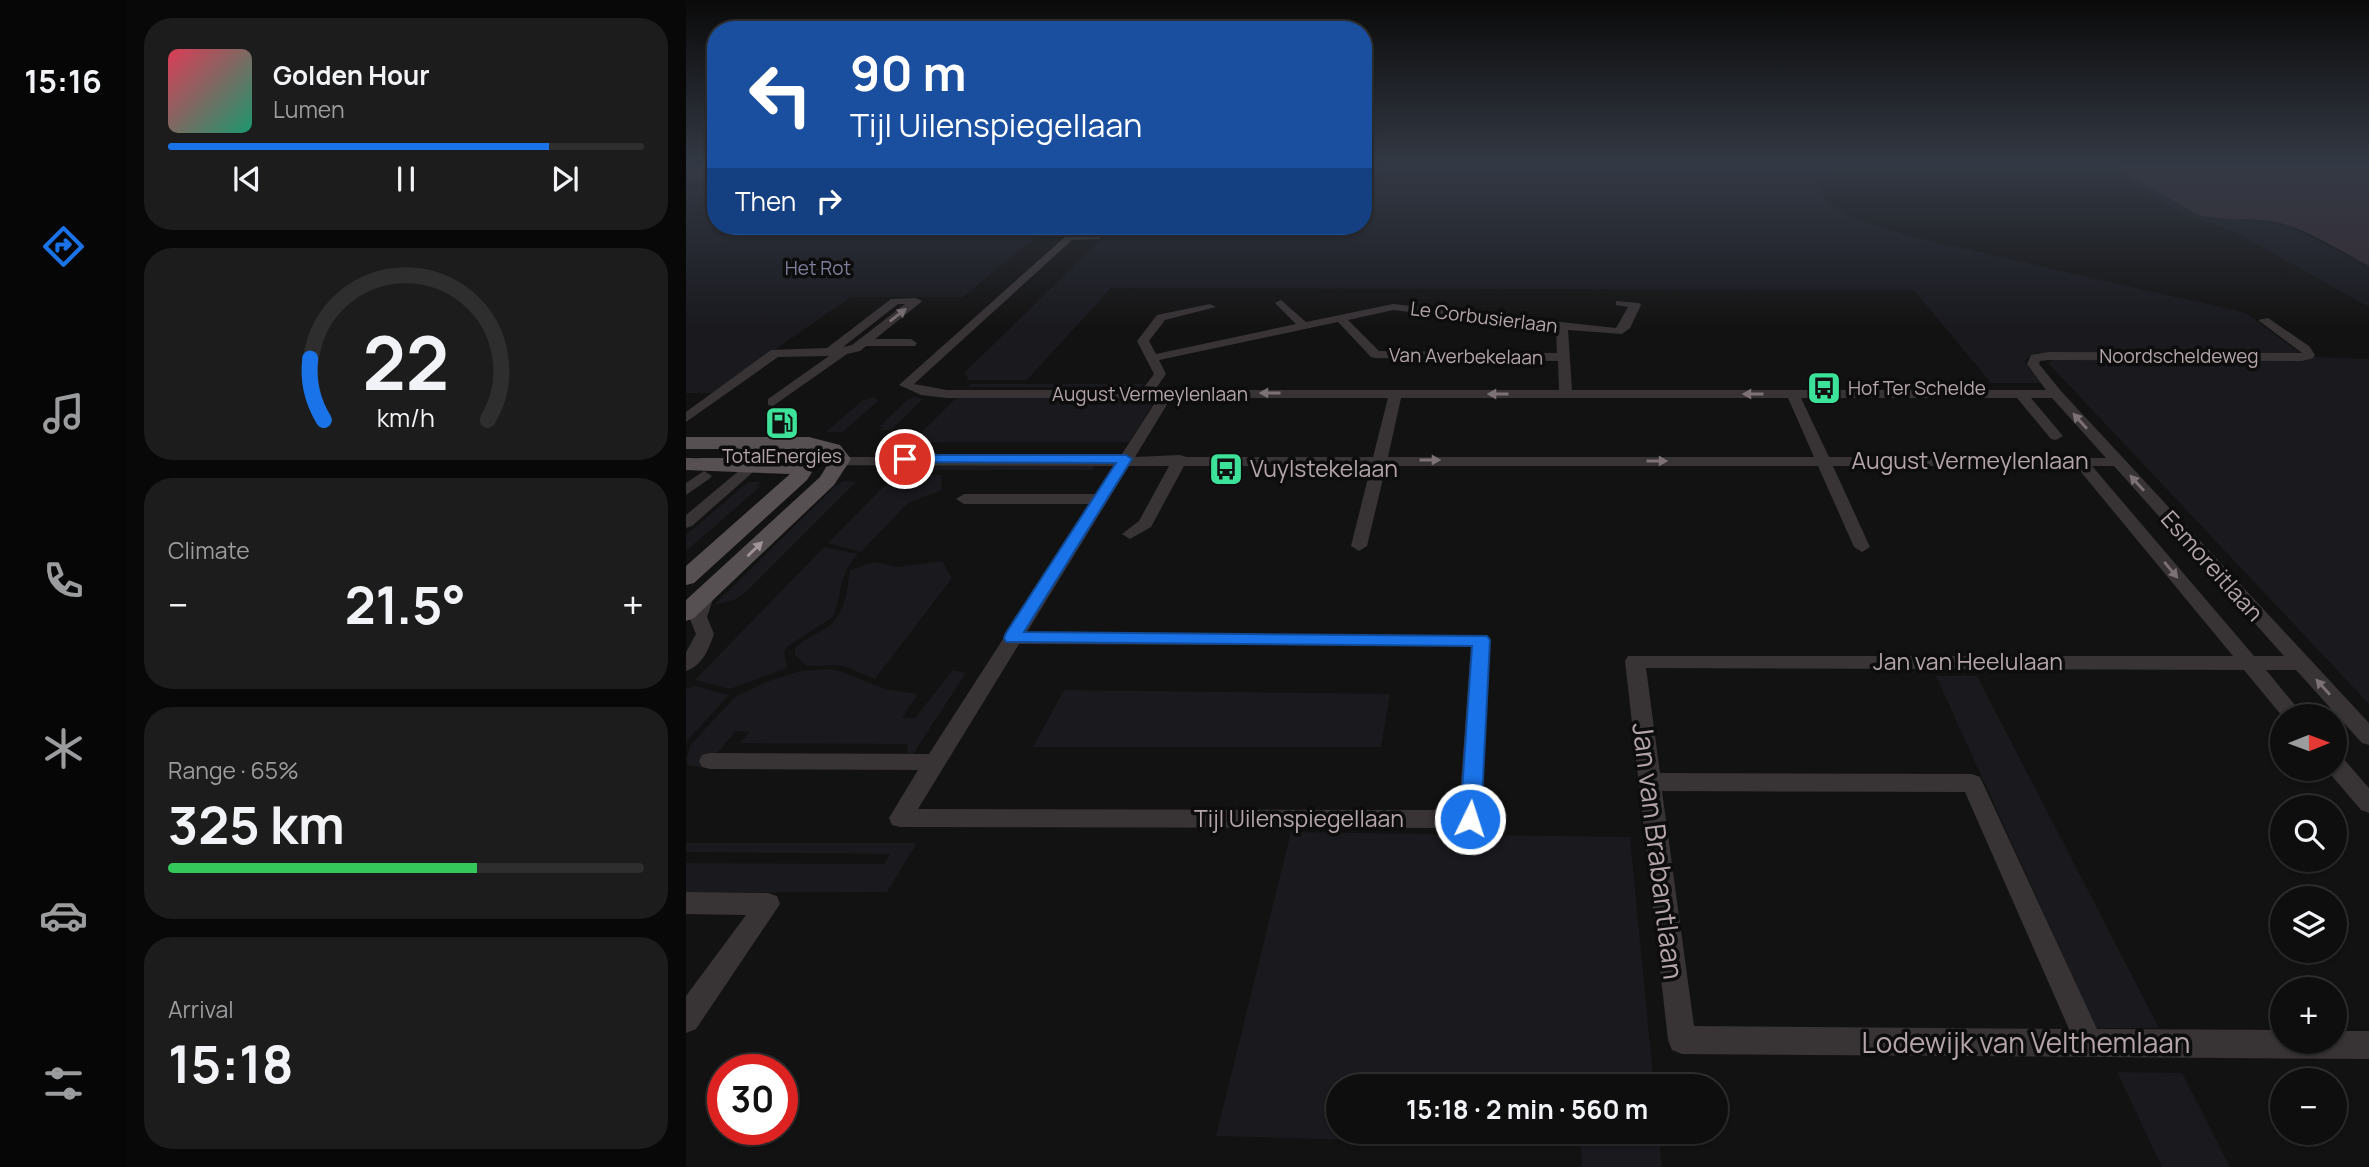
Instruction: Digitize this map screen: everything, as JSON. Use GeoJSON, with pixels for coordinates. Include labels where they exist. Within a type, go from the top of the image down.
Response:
{"type":"FeatureCollection","features":[{"type":"Feature","properties":{"kind":"main road"},"geometry":{"type":"LineString","coordinates":[[686,443],[818,444],[833,449],[836,459],[827,481],[686,613]]}},
{"type":"Feature","properties":{"kind":"main road"},"geometry":{"type":"LineString","coordinates":[[686,463],[754,463],[797,468],[802,472],[686,578]]}},
{"type":"Feature","properties":{"kind":"street","name":"August Vermeylenlaan"},"geometry":{"type":"LineString","coordinates":[[1097,237],[1070,237],[905,385],[926,392],[947,394],[2056,394]]}},
{"type":"Feature","properties":{"kind":"street"},"geometry":{"type":"LineString","coordinates":[[686,418],[775,353],[836,351],[856,348],[916,301],[895,301],[836,351],[773,402]]}},
{"type":"Feature","properties":{"kind":"street"},"geometry":{"type":"LineString","coordinates":[[1282,303],[1304,326]]}},
{"type":"Feature","properties":{"kind":"street","name":"Le Corbusierlaan"},"geometry":{"type":"LineString","coordinates":[[1152,358],[1404,307],[1562,326],[1622,330],[1635,305],[1620,303]]}},
{"type":"Feature","properties":{"kind":"street"},"geometry":{"type":"LineString","coordinates":[[1147,392],[1160,374],[1143,341],[1161,317],[1210,307]]}},
{"type":"Feature","properties":{"kind":"street","name":"Van Averbekelaan"},"geometry":{"type":"LineString","coordinates":[[1340,318],[1375,354],[1564,357]]}},
{"type":"Feature","properties":{"kind":"street","name":"Noordscheldeweg"},"geometry":{"type":"LineString","coordinates":[[2056,394],[2052,385],[2033,364],[2035,358],[2309,355],[2264,320]]}},
{"type":"Feature","properties":{"kind":"street"},"geometry":{"type":"LineString","coordinates":[[1562,326],[1566,394]]}},
{"type":"Feature","properties":{"kind":"street"},"geometry":{"type":"LineString","coordinates":[[863,342],[911,343]]}},
{"type":"Feature","properties":{"kind":"street"},"geometry":{"type":"LineString","coordinates":[[710,761],[934,762],[1168,392]]}},
{"type":"Feature","properties":{"kind":"street"},"geometry":{"type":"LineString","coordinates":[[1359,546],[1396,393]]}},
{"type":"Feature","properties":{"kind":"street","name":"August Vermeylenlaan"},"geometry":{"type":"LineString","coordinates":[[1793,394],[1862,547]]}},
{"type":"Feature","properties":{"kind":"street"},"geometry":{"type":"LineString","coordinates":[[2021,394],[2056,436]]}},
{"type":"Feature","properties":{"kind":"street","name":"Esmoreitlaan"},"geometry":{"type":"LineString","coordinates":[[2056,394],[2369,737]]}},
{"type":"Feature","properties":{"kind":"street"},"geometry":{"type":"LineString","coordinates":[[686,523],[774,448],[767,443]]}},
{"type":"Feature","properties":{"kind":"street","name":"August Vermeylenlaan"},"geometry":{"type":"LineString","coordinates":[[754,463],[836,459],[2117,462]]}},
{"type":"Feature","properties":{"kind":"street"},"geometry":{"type":"LineString","coordinates":[[800,476],[810,467],[836,459]]}},
{"type":"Feature","properties":{"kind":"street"},"geometry":{"type":"LineString","coordinates":[[1130,534],[1145,524],[1180,459]]}},
{"type":"Feature","properties":{"kind":"street","name":"Esmoreitlaan"},"geometry":{"type":"LineString","coordinates":[[2079,461],[2284,704]]}},
{"type":"Feature","properties":{"kind":"street"},"geometry":{"type":"LineString","coordinates":[[686,490],[704,476]]}},
{"type":"Feature","properties":{"kind":"street"},"geometry":{"type":"LineString","coordinates":[[964,499],[1101,499]]}},
{"type":"Feature","properties":{"kind":"street"},"geometry":{"type":"LineString","coordinates":[[686,664],[699,650],[705,634],[698,617],[705,596]]}},
{"type":"Feature","properties":{"kind":"street","name":"Tijl Uilenspiegellaan"},"geometry":{"type":"LineString","coordinates":[[934,762],[900,818],[1470,819],[1481,640],[1012,638]]}},
{"type":"Feature","properties":{"kind":"street","name":"Jan van Heelulaan"},"geometry":{"type":"LineString","coordinates":[[1635,661],[2301,663]]}},
{"type":"Feature","properties":{"kind":"street","name":"Jan van Brabantlaan"},"geometry":{"type":"LineString","coordinates":[[1635,661],[1682,1040]]}},
{"type":"Feature","properties":{"kind":"street"},"geometry":{"type":"LineString","coordinates":[[2347,779],[2369,804]]}},
{"type":"Feature","properties":{"kind":"street"},"geometry":{"type":"LineString","coordinates":[[1649,782],[1972,783],[2090,1043]]}},
{"type":"Feature","properties":{"kind":"street"},"geometry":{"type":"LineString","coordinates":[[686,903],[768,904],[686,1019]]}},
{"type":"Feature","properties":{"kind":"street","name":"Lodewijk van Velthemlaan"},"geometry":{"type":"LineString","coordinates":[[1682,1040],[2369,1045]]}},
{"type":"Feature","properties":{"kind":"green space","name":"Het Rot"},"geometry":{"type":"Polygon","coordinates":[[[686,220],[707,220],[707,235],[1038,235],[963,297],[851,297],[712,393],[686,393],[686,220]]]}},
{"type":"Feature","properties":{"kind":"green space"},"geometry":{"type":"Polygon","coordinates":[[[1372,220],[1859,220],[1913,237],[2246,313],[2299,352],[2035,353],[2024,361],[2042,383],[1991,383],[1914,290],[1111,288],[1027,380],[966,380],[968,377],[964,373],[1106,235],[1372,235],[1372,220]]]}},
{"type":"Feature","properties":{"kind":"green space"},"geometry":{"type":"Polygon","coordinates":[[[2201,220],[2260,220],[2286,225],[2369,266],[2369,307],[2237,233],[2201,220]]]}},
{"type":"Feature","properties":{"kind":"green space"},"geometry":{"type":"Polygon","coordinates":[[[2314,357],[2369,359],[2369,704],[2048,363],[2054,358],[2304,360],[2314,357]]]}},
{"type":"Feature","properties":{"kind":"green space"},"geometry":{"type":"Polygon","coordinates":[[[971,384],[1146,384],[1137,388],[967,387],[971,384]]]}},
{"type":"Feature","properties":{"kind":"green space"},"geometry":{"type":"Polygon","coordinates":[[[874,397],[879,400],[843,432],[826,432],[863,400],[874,397]]]}},
{"type":"Feature","properties":{"kind":"green space"},"geometry":{"type":"Polygon","coordinates":[[[914,397],[923,399],[891,430],[880,430],[883,427],[879,427],[907,400],[914,397]]]}},
{"type":"Feature","properties":{"kind":"green space"},"geometry":{"type":"Polygon","coordinates":[[[957,397],[1157,397],[1129,442],[922,442],[915,439],[957,397]]]}},
{"type":"Feature","properties":{"kind":"green space"},"geometry":{"type":"Polygon","coordinates":[[[916,465],[1094,466],[1092,470],[911,470],[916,465]]]}},
{"type":"Feature","properties":{"kind":"green space"},"geometry":{"type":"Polygon","coordinates":[[[895,475],[941,475],[942,490],[908,503],[861,552],[828,543],[895,475]]]}},
{"type":"Feature","properties":{"kind":"green space"},"geometry":{"type":"Polygon","coordinates":[[[844,481],[856,482],[745,593],[734,600],[714,605],[835,486],[844,481]]]}},
{"type":"Feature","properties":{"kind":"green space"},"geometry":{"type":"Polygon","coordinates":[[[748,482],[761,482],[757,486],[761,486],[686,551],[686,535],[748,482]]]}},
{"type":"Feature","properties":{"kind":"green space"},"geometry":{"type":"Polygon","coordinates":[[[824,547],[858,554],[843,578],[833,617],[788,646],[784,651],[787,668],[730,689],[695,680],[824,547]]]}},
{"type":"Feature","properties":{"kind":"green space"},"geometry":{"type":"Polygon","coordinates":[[[942,561],[952,578],[875,679],[841,665],[807,666],[795,655],[798,645],[831,625],[841,611],[850,570],[874,562],[897,567],[942,561]]]}},
{"type":"Feature","properties":{"kind":"green space"},"geometry":{"type":"Polygon","coordinates":[[[829,669],[885,689],[918,694],[902,718],[915,718],[953,670],[966,673],[911,757],[908,757],[907,744],[740,743],[750,732],[736,731],[705,767],[690,766],[686,762],[691,744],[736,696],[800,671],[829,669]]]}},
{"type":"Feature","properties":{"kind":"green space"},"geometry":{"type":"Polygon","coordinates":[[[1936,676],[1977,676],[2159,1028],[2096,1028],[1936,676]]]}},
{"type":"Feature","properties":{"kind":"green space"},"geometry":{"type":"Polygon","coordinates":[[[695,686],[729,695],[686,742],[686,689],[695,686]]]}},
{"type":"Feature","properties":{"kind":"green space"},"geometry":{"type":"Polygon","coordinates":[[[1064,690],[1390,694],[1381,747],[1033,747],[1064,690]]]}},
{"type":"Feature","properties":{"kind":"green space"},"geometry":{"type":"Polygon","coordinates":[[[1291,832],[1630,837],[1653,1074],[1326,1074],[1326,1139],[1216,1136],[1291,832]]]}},
{"type":"Feature","properties":{"kind":"green space"},"geometry":{"type":"Polygon","coordinates":[[[686,843],[917,843],[887,892],[686,893],[686,863],[884,864],[890,854],[686,852],[686,843]]]}},
{"type":"Feature","properties":{"kind":"green space"},"geometry":{"type":"Polygon","coordinates":[[[2117,1072],[2182,1073],[2230,1167],[2162,1167],[2117,1072]]]}},
{"type":"Feature","properties":{"kind":"green space"},"geometry":{"type":"Polygon","coordinates":[[[1508,1144],[1659,1144],[1662,1167],[1582,1167],[1581,1146],[1508,1144]]]}},
{"type":"Feature","properties":{"kind":"shaded area"},"geometry":{"type":"Polygon","coordinates":[[[2256,220],[2369,220],[2369,266],[2311,235],[2287,225],[2256,220]]]}},
{"type":"Feature","properties":{"kind":"place","name":"Hof Ter Schelde"},"geometry":{"type":"Point","coordinates":[1824,388]}},
{"type":"Feature","properties":{"kind":"place","name":"TotalEnergies"},"geometry":{"type":"Point","coordinates":[782,423]}},
{"type":"Feature","properties":{"kind":"place","name":"Vuylstekelaan"},"geometry":{"type":"Point","coordinates":[1226,469]}},
{"type":"Feature","properties":{"kind":"route"},"geometry":{"type":"LineString","coordinates":[[905,459],[1126,459],[1012,638],[1481,640],[1470,819]]}}]}
